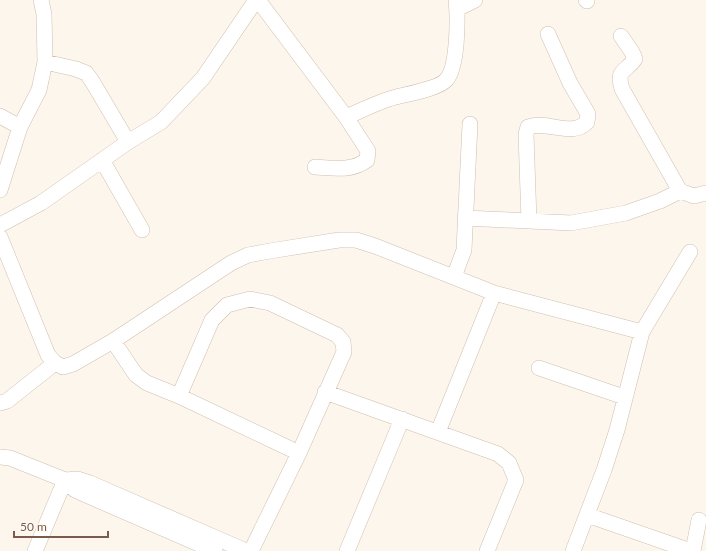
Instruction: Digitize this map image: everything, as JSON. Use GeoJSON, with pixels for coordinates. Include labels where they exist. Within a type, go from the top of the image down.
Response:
{"type":"FeatureCollection","features":[{"type":"Feature","properties":{"kind":"street"},"geometry":{"type":"LineString","coordinates":[[0,190],[20,127],[39,90],[45,62],[44,14],[41,0]]}},
{"type":"Feature","properties":{"kind":"street"},"geometry":{"type":"LineString","coordinates":[[0,225],[41,203],[128,142],[161,122],[203,78],[257,0],[346,117],[368,150],[367,160],[360,165],[348,168],[315,166]]}},
{"type":"Feature","properties":{"kind":"street"},"geometry":{"type":"LineString","coordinates":[[346,117],[387,100],[433,87],[446,81],[452,71],[456,48],[456,4],[475,0]]}},
{"type":"Feature","properties":{"kind":"street"},"geometry":{"type":"LineString","coordinates":[[529,221],[526,134],[528,127],[536,124],[575,129],[583,126],[587,122],[588,114],[570,83],[548,34]]}},
{"type":"Feature","properties":{"kind":"street"},"geometry":{"type":"LineString","coordinates":[[621,36],[635,59],[630,66],[622,71],[619,79],[622,89],[680,191],[694,196],[706,193]]}},
{"type":"Feature","properties":{"kind":"street"},"geometry":{"type":"LineString","coordinates":[[45,62],[76,69],[86,73],[128,142]]}},
{"type":"Feature","properties":{"kind":"street"},"geometry":{"type":"LineString","coordinates":[[0,116],[20,127]]}},
{"type":"Feature","properties":{"kind":"street"},"geometry":{"type":"LineString","coordinates":[[454,277],[464,250],[470,124]]}},
{"type":"Feature","properties":{"kind":"street"},"geometry":{"type":"LineString","coordinates":[[102,160],[142,230]]}},
{"type":"Feature","properties":{"kind":"street"},"geometry":{"type":"LineString","coordinates":[[465,218],[571,223],[626,213],[660,201],[680,191]]}},
{"type":"Feature","properties":{"kind":"street"},"geometry":{"type":"LineString","coordinates":[[0,237],[48,355],[55,363],[63,367],[73,364],[112,341],[231,264],[248,255],[339,240],[356,240],[494,292],[642,332]]}},
{"type":"Feature","properties":{"kind":"street"},"geometry":{"type":"LineString","coordinates":[[573,551],[604,470],[642,332],[690,252]]}},
{"type":"Feature","properties":{"kind":"street"},"geometry":{"type":"LineString","coordinates":[[438,432],[494,292]]}},
{"type":"Feature","properties":{"kind":"street"},"geometry":{"type":"LineString","coordinates":[[179,396],[212,320],[227,305],[250,299],[270,303],[337,335],[343,342],[344,352],[299,453],[251,551]]}},
{"type":"Feature","properties":{"kind":"street"},"geometry":{"type":"LineString","coordinates":[[112,341],[136,376],[147,383],[179,396],[299,453]]}},
{"type":"Feature","properties":{"kind":"street"},"geometry":{"type":"LineString","coordinates":[[0,403],[7,401],[55,363]]}},
{"type":"Feature","properties":{"kind":"street"},"geometry":{"type":"LineString","coordinates":[[539,368],[624,396]]}},
{"type":"Feature","properties":{"kind":"street"},"geometry":{"type":"LineString","coordinates":[[325,392],[498,454],[509,463],[516,480],[487,551]]}},
{"type":"Feature","properties":{"kind":"street"},"geometry":{"type":"LineString","coordinates":[[347,551],[402,419]]}},
{"type":"Feature","properties":{"kind":"street"},"geometry":{"type":"LineString","coordinates":[[0,457],[10,458],[65,480],[75,490],[215,551]]}},
{"type":"Feature","properties":{"kind":"street"},"geometry":{"type":"LineString","coordinates":[[65,480],[78,479],[90,483],[246,551]]}},
{"type":"Feature","properties":{"kind":"street"},"geometry":{"type":"LineString","coordinates":[[35,551],[65,480]]}},
{"type":"Feature","properties":{"kind":"street"},"geometry":{"type":"LineString","coordinates":[[588,515],[692,551],[699,520]]}}]}
